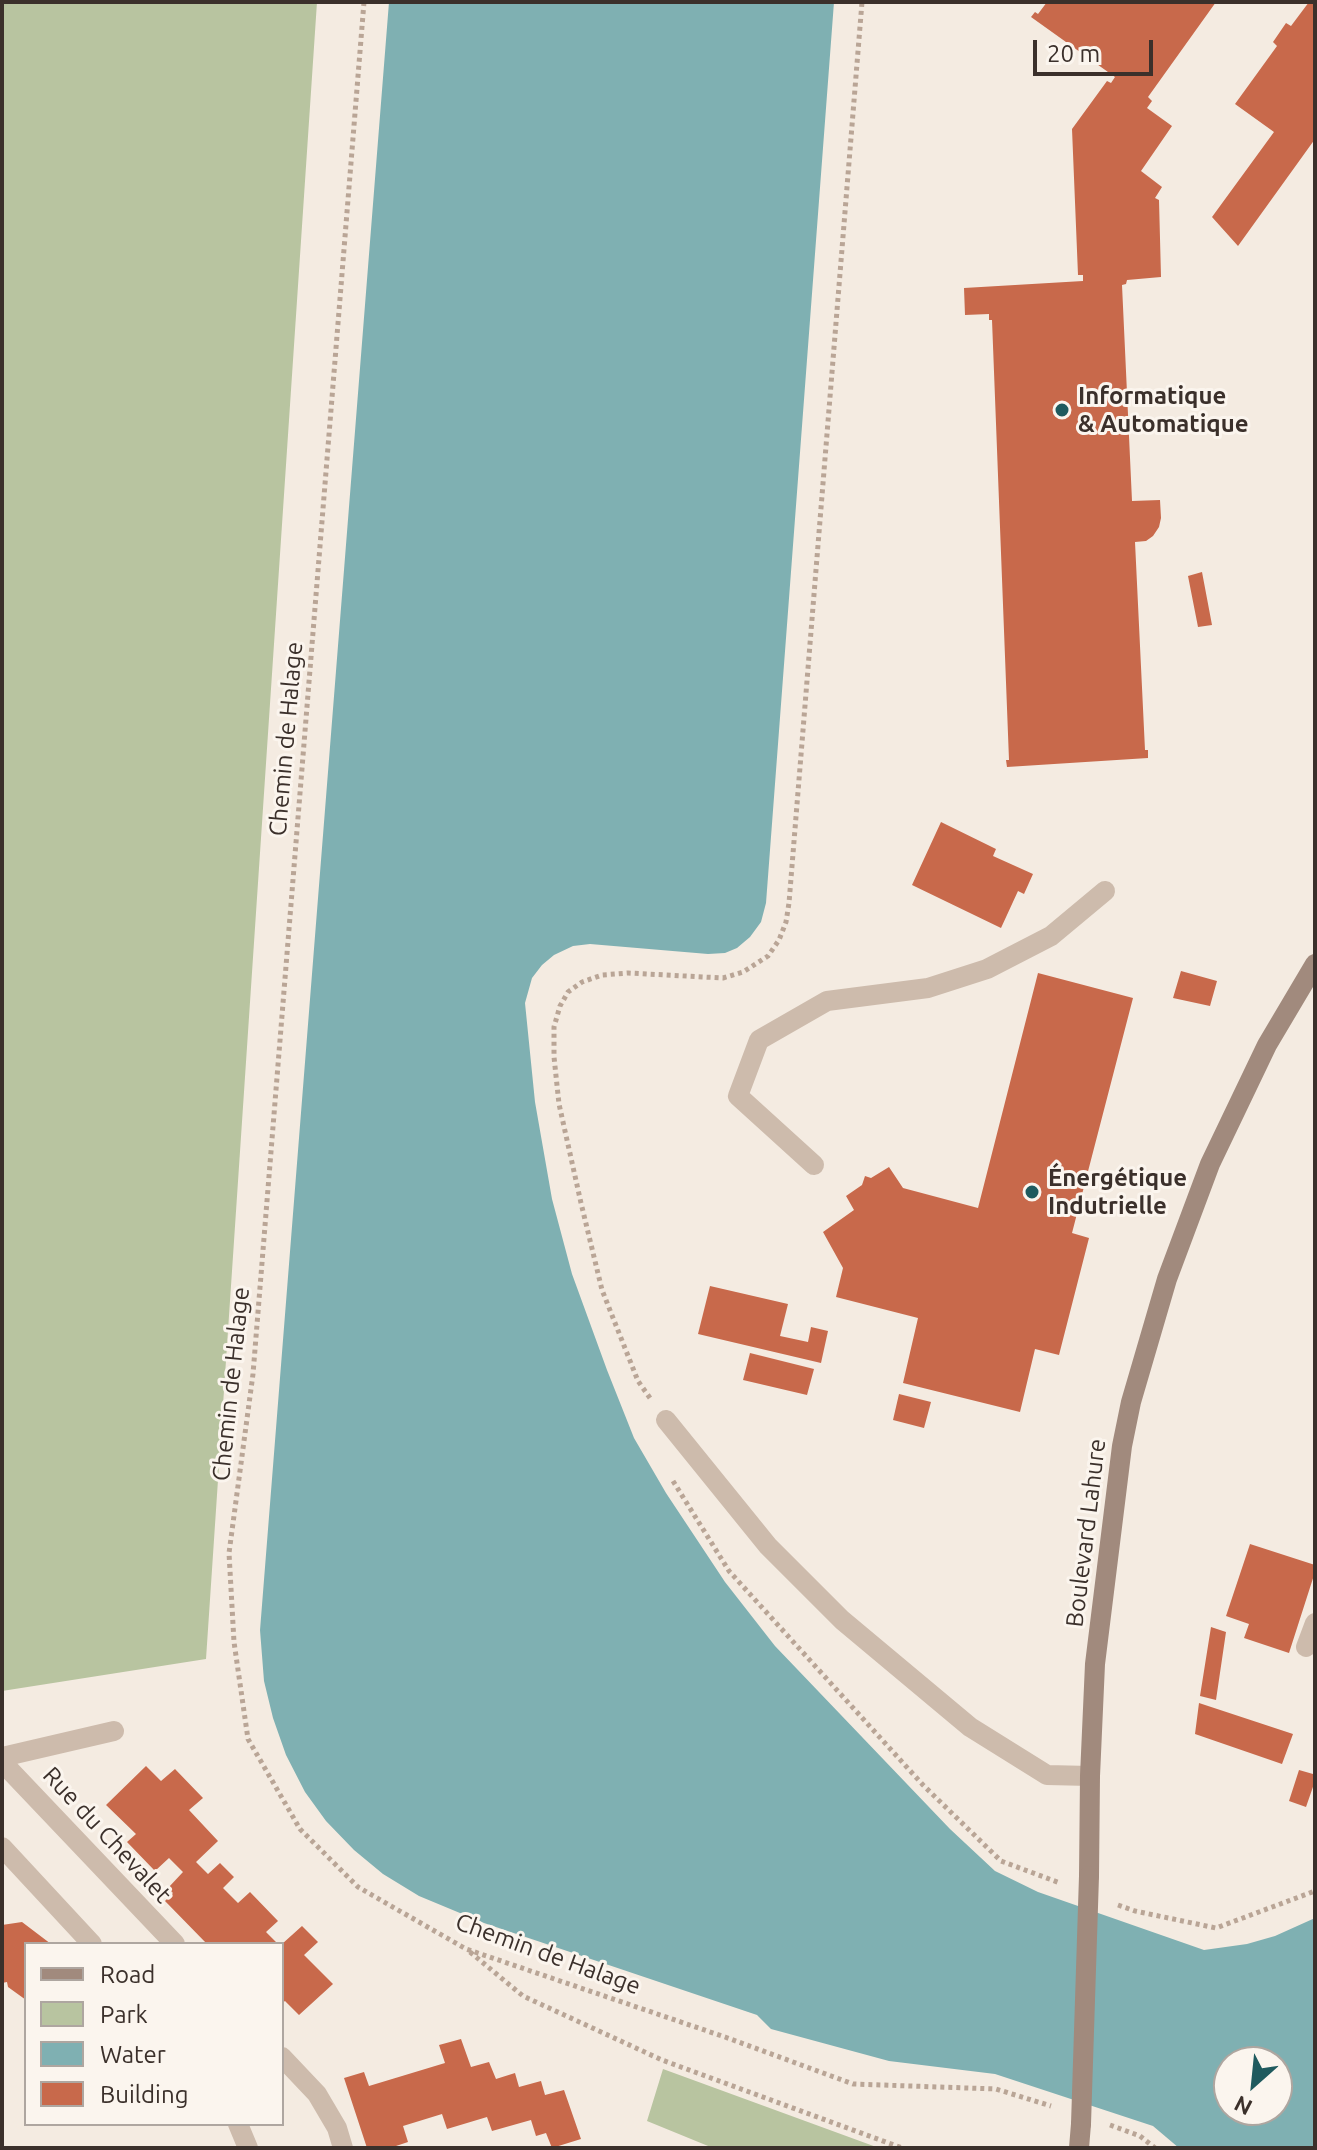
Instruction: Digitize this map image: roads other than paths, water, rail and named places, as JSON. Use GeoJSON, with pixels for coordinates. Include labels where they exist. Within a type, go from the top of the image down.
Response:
{"type":"FeatureCollection","features":[{"type":"Feature","properties":{"kind":"main road","name":"Boulevard Lahure"},"geometry":{"type":"LineString","coordinates":[[1079,2148],[1089,2122],[1090,1776],[1095,1664],[1122,1446],[1142,1360],[1181,1239],[1210,1164],[1267,1045],[1315,964]]}},
{"type":"Feature","properties":{"kind":"street"},"geometry":{"type":"LineString","coordinates":[[814,1165],[738,1096],[759,1040],[827,1001],[928,988],[987,969],[1051,936],[1105,891]]}},
{"type":"Feature","properties":{"kind":"street"},"geometry":{"type":"LineString","coordinates":[[666,1420],[768,1546],[853,1630],[970,1727],[1047,1775],[1090,1776]]}},
{"type":"Feature","properties":{"kind":"street"},"geometry":{"type":"LineString","coordinates":[[1306,1647],[1315,1623]]}},
{"type":"Feature","properties":{"kind":"street","name":"Rue du Chevalet"},"geometry":{"type":"LineString","coordinates":[[114,1731],[2,1760],[173,1942]]}},
{"type":"Feature","properties":{"kind":"street"},"geometry":{"type":"LineString","coordinates":[[2,1847],[90,1942]]}},
{"type":"Feature","properties":{"kind":"street"},"geometry":{"type":"LineString","coordinates":[[284,2059],[317,2094],[337,2128],[343,2148]]}},
{"type":"Feature","properties":{"kind":"street"},"geometry":{"type":"LineString","coordinates":[[239,2126],[248,2148]]}},
{"type":"Feature","properties":{"kind":"water"},"geometry":{"type":"Polygon","coordinates":[[[389,2],[834,2],[766,903],[761,922],[750,937],[725,953],[590,944],[573,946],[554,955],[532,978],[525,1003],[535,1102],[552,1199],[572,1274],[607,1370],[634,1438],[666,1493],[725,1582],[775,1646],[950,1829],[995,1871],[1038,1892],[1204,1950],[1247,1944],[1275,1936],[1315,1918],[1315,2148],[1179,2148],[1153,2126],[995,2074],[889,2061],[771,2029],[757,2015],[484,1923],[419,1896],[383,1874],[354,1850],[326,1821],[305,1792],[286,1755],[264,1681],[260,1630],[389,2]]]}},
{"type":"Feature","properties":{"kind":"place","name":"Informatique & Automatique"},"geometry":{"type":"Point","coordinates":[1062,410]}},
{"type":"Feature","properties":{"kind":"place","name":"Énergétique Indutrielle"},"geometry":{"type":"Point","coordinates":[1032,1192]}}]}
